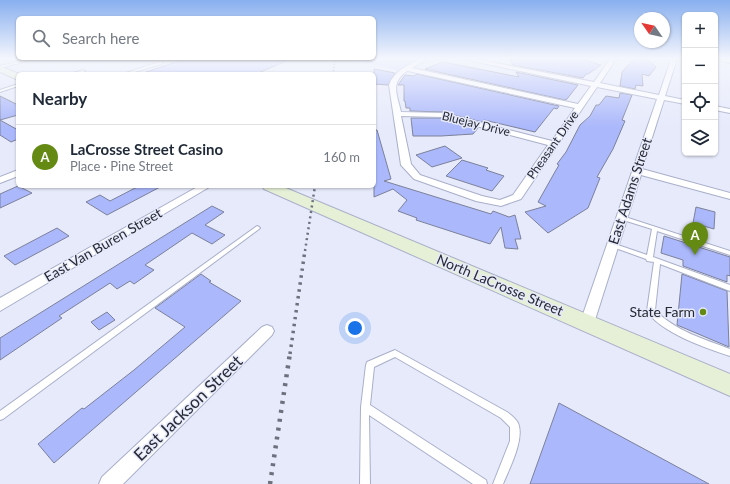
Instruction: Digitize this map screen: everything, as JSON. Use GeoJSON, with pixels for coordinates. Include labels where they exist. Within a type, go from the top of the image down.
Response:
{"type":"FeatureCollection","features":[{"type":"Feature","properties":{"kind":"main road","name":"North LaCrosse Street"},"geometry":{"type":"LineString","coordinates":[[274,188],[730,385]]}},
{"type":"Feature","properties":{"kind":"street"},"geometry":{"type":"LineString","coordinates":[[393,82],[392,85],[398,114]]}},
{"type":"Feature","properties":{"kind":"street"},"geometry":{"type":"LineString","coordinates":[[465,82],[580,107]]}},
{"type":"Feature","properties":{"kind":"street"},"geometry":{"type":"LineString","coordinates":[[578,82],[682,102]]}},
{"type":"Feature","properties":{"kind":"street","name":"Pheasant Drive"},"geometry":{"type":"LineString","coordinates":[[398,114],[406,165],[417,177],[480,199],[501,203],[517,197],[597,82]]}},
{"type":"Feature","properties":{"kind":"street","name":"East Adams Street"},"geometry":{"type":"LineString","coordinates":[[587,323],[666,82]]}},
{"type":"Feature","properties":{"kind":"street"},"geometry":{"type":"LineString","coordinates":[[718,109],[730,111]]}},
{"type":"Feature","properties":{"kind":"street","name":"Bluejay Drive"},"geometry":{"type":"LineString","coordinates":[[398,114],[442,115],[553,144]]}},
{"type":"Feature","properties":{"kind":"street"},"geometry":{"type":"LineString","coordinates":[[637,171],[730,196]]}},
{"type":"Feature","properties":{"kind":"street"},"geometry":{"type":"LineString","coordinates":[[0,180],[16,174]]}},
{"type":"Feature","properties":{"kind":"street","name":"East Van Buren Street"},"geometry":{"type":"LineString","coordinates":[[0,305],[203,188]]}},
{"type":"Feature","properties":{"kind":"street","name":"East Jackson Street"},"geometry":{"type":"LineString","coordinates":[[109,484],[267,331]]}},
{"type":"Feature","properties":{"kind":"lane"},"geometry":{"type":"LineString","coordinates":[[0,91],[16,87]]}},
{"type":"Feature","properties":{"kind":"lane"},"geometry":{"type":"LineString","coordinates":[[622,218],[730,253]]}},
{"type":"Feature","properties":{"kind":"lane"},"geometry":{"type":"LineString","coordinates":[[0,416],[258,228]]}},
{"type":"Feature","properties":{"kind":"lane"},"geometry":{"type":"LineString","coordinates":[[649,259],[656,228]]}},
{"type":"Feature","properties":{"kind":"lane"},"geometry":{"type":"LineString","coordinates":[[612,245],[730,288]]}},
{"type":"Feature","properties":{"kind":"lane"},"geometry":{"type":"LineString","coordinates":[[657,261],[651,311],[657,318],[668,326],[730,353]]}},
{"type":"Feature","properties":{"kind":"lane"},"geometry":{"type":"LineString","coordinates":[[365,484],[365,407],[370,365],[395,353],[504,415],[514,425],[516,441],[498,484]]}},
{"type":"Feature","properties":{"kind":"lane"},"geometry":{"type":"LineString","coordinates":[[365,407],[482,484]]}},
{"type":"Feature","properties":{"kind":"building"},"geometry":{"type":"Polygon","coordinates":[[[376,82],[390,82],[388,85],[376,84],[376,82]]]}},
{"type":"Feature","properties":{"kind":"building"},"geometry":{"type":"Polygon","coordinates":[[[400,82],[451,82],[559,106],[557,109],[554,108],[535,132],[484,120],[482,122],[442,112],[410,111],[410,108],[406,108],[404,101],[404,85],[398,85],[400,82]]]}},
{"type":"Feature","properties":{"kind":"building"},"geometry":{"type":"Polygon","coordinates":[[[482,82],[562,82],[578,85],[565,100],[482,82]]]}},
{"type":"Feature","properties":{"kind":"building"},"geometry":{"type":"Polygon","coordinates":[[[621,82],[643,82],[643,86],[636,85],[635,89],[620,86],[621,82]]]}},
{"type":"Feature","properties":{"kind":"building"},"geometry":{"type":"Polygon","coordinates":[[[620,93],[632,95],[622,120],[625,121],[613,149],[597,177],[600,178],[588,208],[548,233],[525,212],[546,206],[538,202],[559,165],[557,164],[566,152],[580,125],[590,116],[596,105],[599,105],[606,96],[619,98],[620,93]]]}},
{"type":"Feature","properties":{"kind":"building"},"geometry":{"type":"Polygon","coordinates":[[[0,96],[16,104],[16,116],[0,120],[0,96]]]}},
{"type":"Feature","properties":{"kind":"building"},"geometry":{"type":"Polygon","coordinates":[[[411,118],[442,118],[478,128],[473,134],[413,136],[411,118]]]}},
{"type":"Feature","properties":{"kind":"building"},"geometry":{"type":"Polygon","coordinates":[[[0,120],[16,129],[16,140],[11,142],[0,135],[0,120]]]}},
{"type":"Feature","properties":{"kind":"building"},"geometry":{"type":"Polygon","coordinates":[[[377,130],[391,179],[384,181],[491,214],[493,211],[509,217],[515,215],[521,239],[515,239],[518,249],[505,248],[501,227],[490,244],[416,220],[417,218],[398,211],[407,200],[393,189],[374,197],[374,188],[376,188],[377,130]]]}},
{"type":"Feature","properties":{"kind":"building"},"geometry":{"type":"Polygon","coordinates":[[[445,146],[462,158],[432,167],[416,155],[445,146]]]}},
{"type":"Feature","properties":{"kind":"building"},"geometry":{"type":"Polygon","coordinates":[[[462,160],[488,168],[486,170],[504,176],[492,191],[446,176],[462,160]]]}},
{"type":"Feature","properties":{"kind":"building"},"geometry":{"type":"Polygon","coordinates":[[[16,187],[32,193],[0,208],[0,194],[16,187]]]}},
{"type":"Feature","properties":{"kind":"building"},"geometry":{"type":"Polygon","coordinates":[[[135,188],[158,188],[107,215],[86,202],[100,195],[110,201],[135,188]]]}},
{"type":"Feature","properties":{"kind":"building"},"geometry":{"type":"Polygon","coordinates":[[[212,206],[224,212],[205,225],[225,235],[212,244],[192,233],[145,265],[154,270],[134,284],[130,281],[117,289],[110,283],[59,316],[62,318],[0,360],[0,338],[212,206]]]}},
{"type":"Feature","properties":{"kind":"building"},"geometry":{"type":"Polygon","coordinates":[[[696,207],[715,212],[714,229],[693,223],[696,207]]]}},
{"type":"Feature","properties":{"kind":"building"},"geometry":{"type":"Polygon","coordinates":[[[57,228],[69,236],[15,265],[4,256],[57,228]]]}},
{"type":"Feature","properties":{"kind":"building"},"geometry":{"type":"Polygon","coordinates":[[[664,236],[730,257],[730,276],[727,275],[727,282],[683,266],[683,260],[661,253],[664,236]]]}},
{"type":"Feature","properties":{"kind":"building"},"geometry":{"type":"Polygon","coordinates":[[[201,274],[211,281],[209,282],[241,301],[54,463],[38,444],[82,408],[84,409],[134,370],[185,327],[155,308],[201,274]]]}},
{"type":"Feature","properties":{"kind":"building","name":"State Farm"},"geometry":{"type":"Polygon","coordinates":[[[682,274],[727,291],[729,347],[677,325],[682,274]]]}},
{"type":"Feature","properties":{"kind":"building"},"geometry":{"type":"Polygon","coordinates":[[[107,312],[115,320],[99,330],[91,322],[107,312]]]}},
{"type":"Feature","properties":{"kind":"building"},"geometry":{"type":"Polygon","coordinates":[[[559,403],[709,484],[530,484],[559,403]]]}},
{"type":"Feature","properties":{"kind":"railway"},"geometry":{"type":"LineString","coordinates":[[305,251],[315,188]]}},
{"type":"Feature","properties":{"kind":"railway"},"geometry":{"type":"LineString","coordinates":[[290,354],[305,250]]}},
{"type":"Feature","properties":{"kind":"railway"},"geometry":{"type":"LineString","coordinates":[[270,484],[290,353]]}},
{"type":"Feature","properties":{"kind":"place","name":"LaCrosse Street Casino"},"geometry":{"type":"Point","coordinates":[695,255]}},
{"type":"Feature","properties":{"kind":"place","name":"State Farm"},"geometry":{"type":"Point","coordinates":[703,312]}}]}
